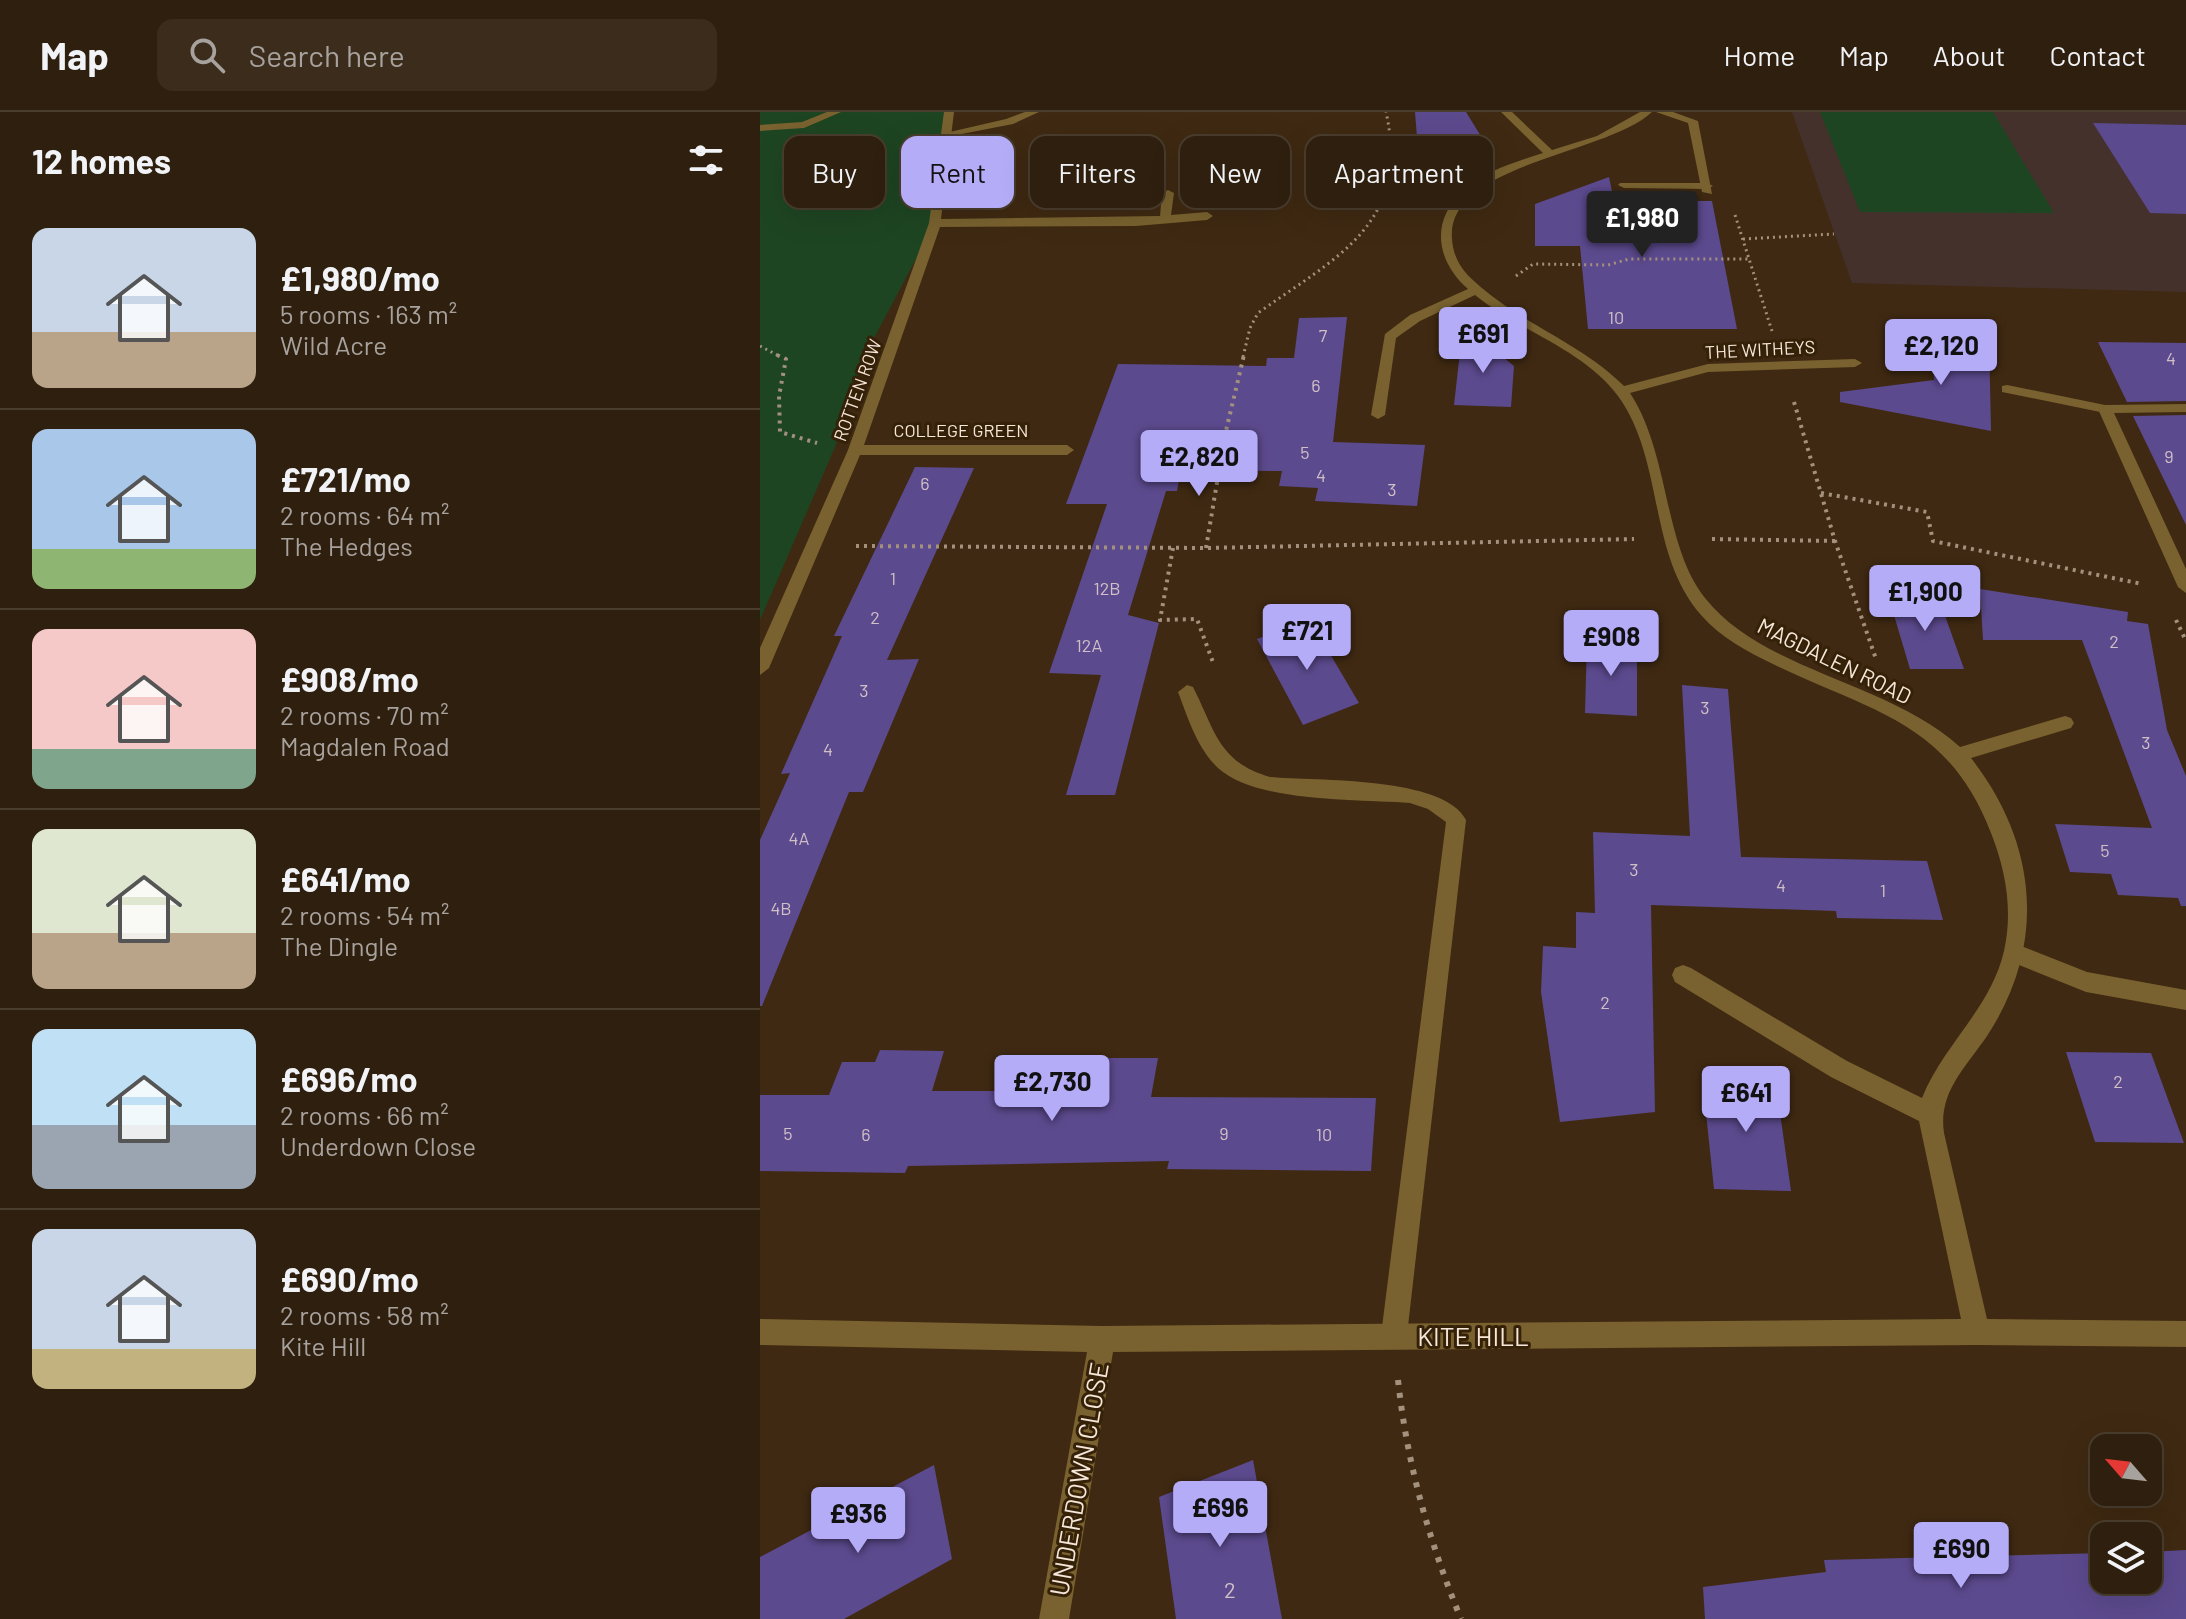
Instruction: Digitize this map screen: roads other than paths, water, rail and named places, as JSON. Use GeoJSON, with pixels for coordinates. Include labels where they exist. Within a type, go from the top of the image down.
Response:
{"type":"FeatureCollection","features":[{"type":"Feature","properties":{"kind":"street"},"geometry":{"type":"LineString","coordinates":[[760,128],[804,125],[836,112]]}},
{"type":"Feature","properties":{"kind":"street","name":"ROTTEN ROW"},"geometry":{"type":"LineString","coordinates":[[760,668],[855,450],[935,223],[949,112]]}},
{"type":"Feature","properties":{"kind":"street"},"geometry":{"type":"LineString","coordinates":[[946,134],[1009,122],[1034,112]]}},
{"type":"Feature","properties":{"kind":"street"},"geometry":{"type":"LineString","coordinates":[[1506,112],[1551,155]]}},
{"type":"Feature","properties":{"kind":"street","name":"MAGDALEN ROAD"},"geometry":{"type":"LineString","coordinates":[[1647,112],[1615,132],[1483,181],[1458,200],[1451,213],[1445,228],[1447,252],[1462,278],[1481,294],[1577,354],[1622,391],[1653,456],[1680,569],[1696,598],[1732,633],[1778,659],[1893,709],[1958,755],[1984,795],[2016,878],[2020,918],[2016,954],[1985,1021],[1935,1094],[1930,1114]]}},
{"type":"Feature","properties":{"kind":"street"},"geometry":{"type":"LineString","coordinates":[[1624,185],[1707,189],[1693,121],[1661,112]]}},
{"type":"Feature","properties":{"kind":"street"},"geometry":{"type":"LineString","coordinates":[[1165,220],[1168,193]]}},
{"type":"Feature","properties":{"kind":"street"},"geometry":{"type":"LineString","coordinates":[[935,223],[1165,220],[1207,216]]}},
{"type":"Feature","properties":{"kind":"street"},"geometry":{"type":"LineString","coordinates":[[1378,415],[1390,337],[1415,318],[1481,294]]}},
{"type":"Feature","properties":{"kind":"street","name":"THE WITHEYS"},"geometry":{"type":"LineString","coordinates":[[1622,391],[1708,368],[1855,363]]}},
{"type":"Feature","properties":{"kind":"street"},"geometry":{"type":"LineString","coordinates":[[2007,389],[2105,409],[2186,408]]}},
{"type":"Feature","properties":{"kind":"street"},"geometry":{"type":"LineString","coordinates":[[2105,409],[2186,587]]}},
{"type":"Feature","properties":{"kind":"street","name":"COLLEGE GREEN"},"geometry":{"type":"LineString","coordinates":[[855,450],[1067,450]]}},
{"type":"Feature","properties":{"kind":"street"},"geometry":{"type":"LineString","coordinates":[[1187,692],[1213,752],[1230,769],[1251,781],[1410,795],[1432,800],[1446,808],[1456,820],[1394,1335]]}},
{"type":"Feature","properties":{"kind":"street"},"geometry":{"type":"LineString","coordinates":[[1958,755],[2065,723]]}},
{"type":"Feature","properties":{"kind":"street"},"geometry":{"type":"LineString","coordinates":[[2016,954],[2086,982],[2186,1000]]}},
{"type":"Feature","properties":{"kind":"street"},"geometry":{"type":"LineString","coordinates":[[1683,975],[1839,1069],[1930,1114],[1946,1203],[1977,1332]]}},
{"type":"Feature","properties":{"kind":"street","name":"KITE HILL"},"geometry":{"type":"LineString","coordinates":[[760,1332],[1102,1339],[1977,1332],[2186,1334]]}},
{"type":"Feature","properties":{"kind":"street","name":"UNDERDOWN CLOSE"},"geometry":{"type":"LineString","coordinates":[[1054,1619],[1102,1339]]}}]}
